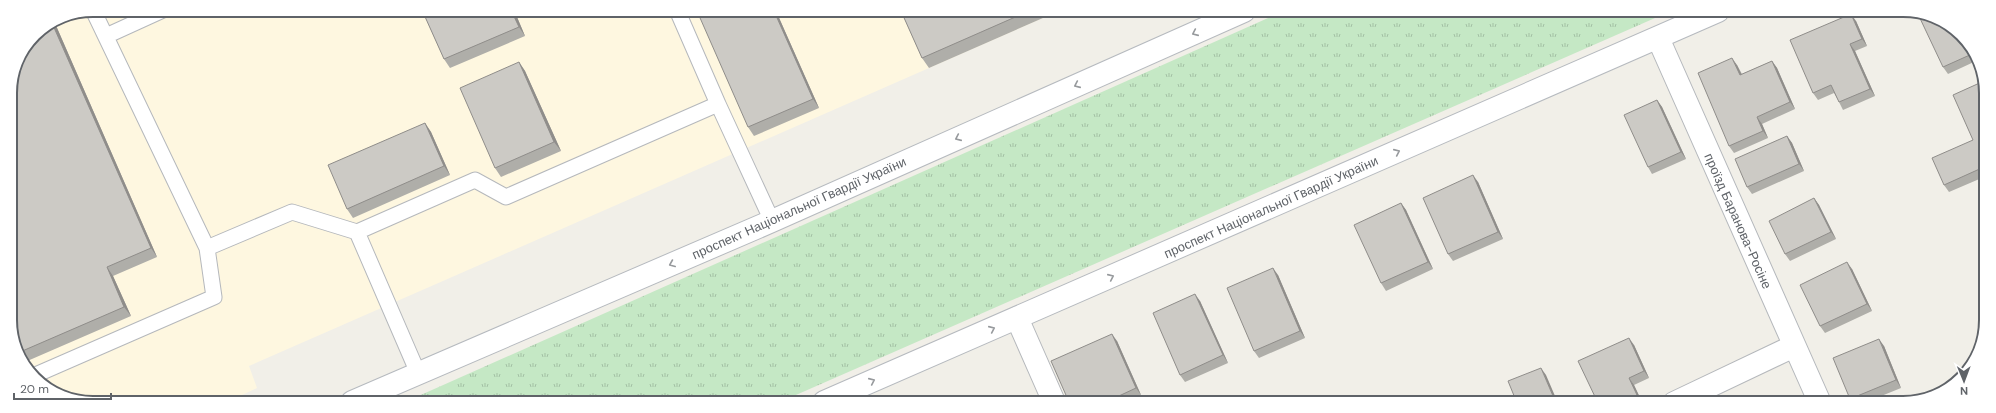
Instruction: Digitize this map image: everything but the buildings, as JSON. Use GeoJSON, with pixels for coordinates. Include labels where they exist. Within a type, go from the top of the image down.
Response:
{"type":"FeatureCollection","features":[{"type":"Feature","properties":{"kind":"street","name":"проспект Національної Гвардії України"},"geometry":{"type":"LineString","coordinates":[[366,396],[772,221],[1231,17]]}},
{"type":"Feature","properties":{"kind":"street","name":"проспект Національної Гвардії України"},"geometry":{"type":"LineString","coordinates":[[838,396],[1705,17]]}},
{"type":"Feature","properties":{"kind":"street","name":"проїзд Баранова-Росіне"},"geometry":{"type":"LineString","coordinates":[[1658,38],[1817,396]]}},
{"type":"Feature","properties":{"kind":"street"},"geometry":{"type":"LineString","coordinates":[[1017,318],[1051,396]]}},
{"type":"Feature","properties":{"kind":"street"},"geometry":{"type":"LineString","coordinates":[[1689,396],[1794,346]]}},
{"type":"Feature","properties":{"kind":"lane"},"geometry":{"type":"LineString","coordinates":[[39,374],[214,297],[207,248],[96,17]]}},
{"type":"Feature","properties":{"kind":"lane"},"geometry":{"type":"LineString","coordinates":[[106,36],[148,17]]}},
{"type":"Feature","properties":{"kind":"lane"},"geometry":{"type":"LineString","coordinates":[[681,17],[718,104],[772,221]]}},
{"type":"Feature","properties":{"kind":"lane"},"geometry":{"type":"LineString","coordinates":[[207,248],[292,212],[357,232],[475,180],[506,197],[718,104]]}},
{"type":"Feature","properties":{"kind":"lane"},"geometry":{"type":"LineString","coordinates":[[357,232],[418,373]]}},
{"type":"Feature","properties":{"kind":"shaded area"},"geometry":{"type":"Polygon","coordinates":[[[1045,17],[249,366],[257,388],[240,396],[93,396],[78,395],[55,386],[39,374],[25,354],[21,345],[17,325],[17,268],[33,47],[39,39],[55,27],[78,18],[1045,17]]]}},
{"type":"Feature","properties":{"kind":"green space"},"geometry":{"type":"Polygon","coordinates":[[[1271,17],[1657,17],[794,396],[418,396],[1271,17]]]}}]}
